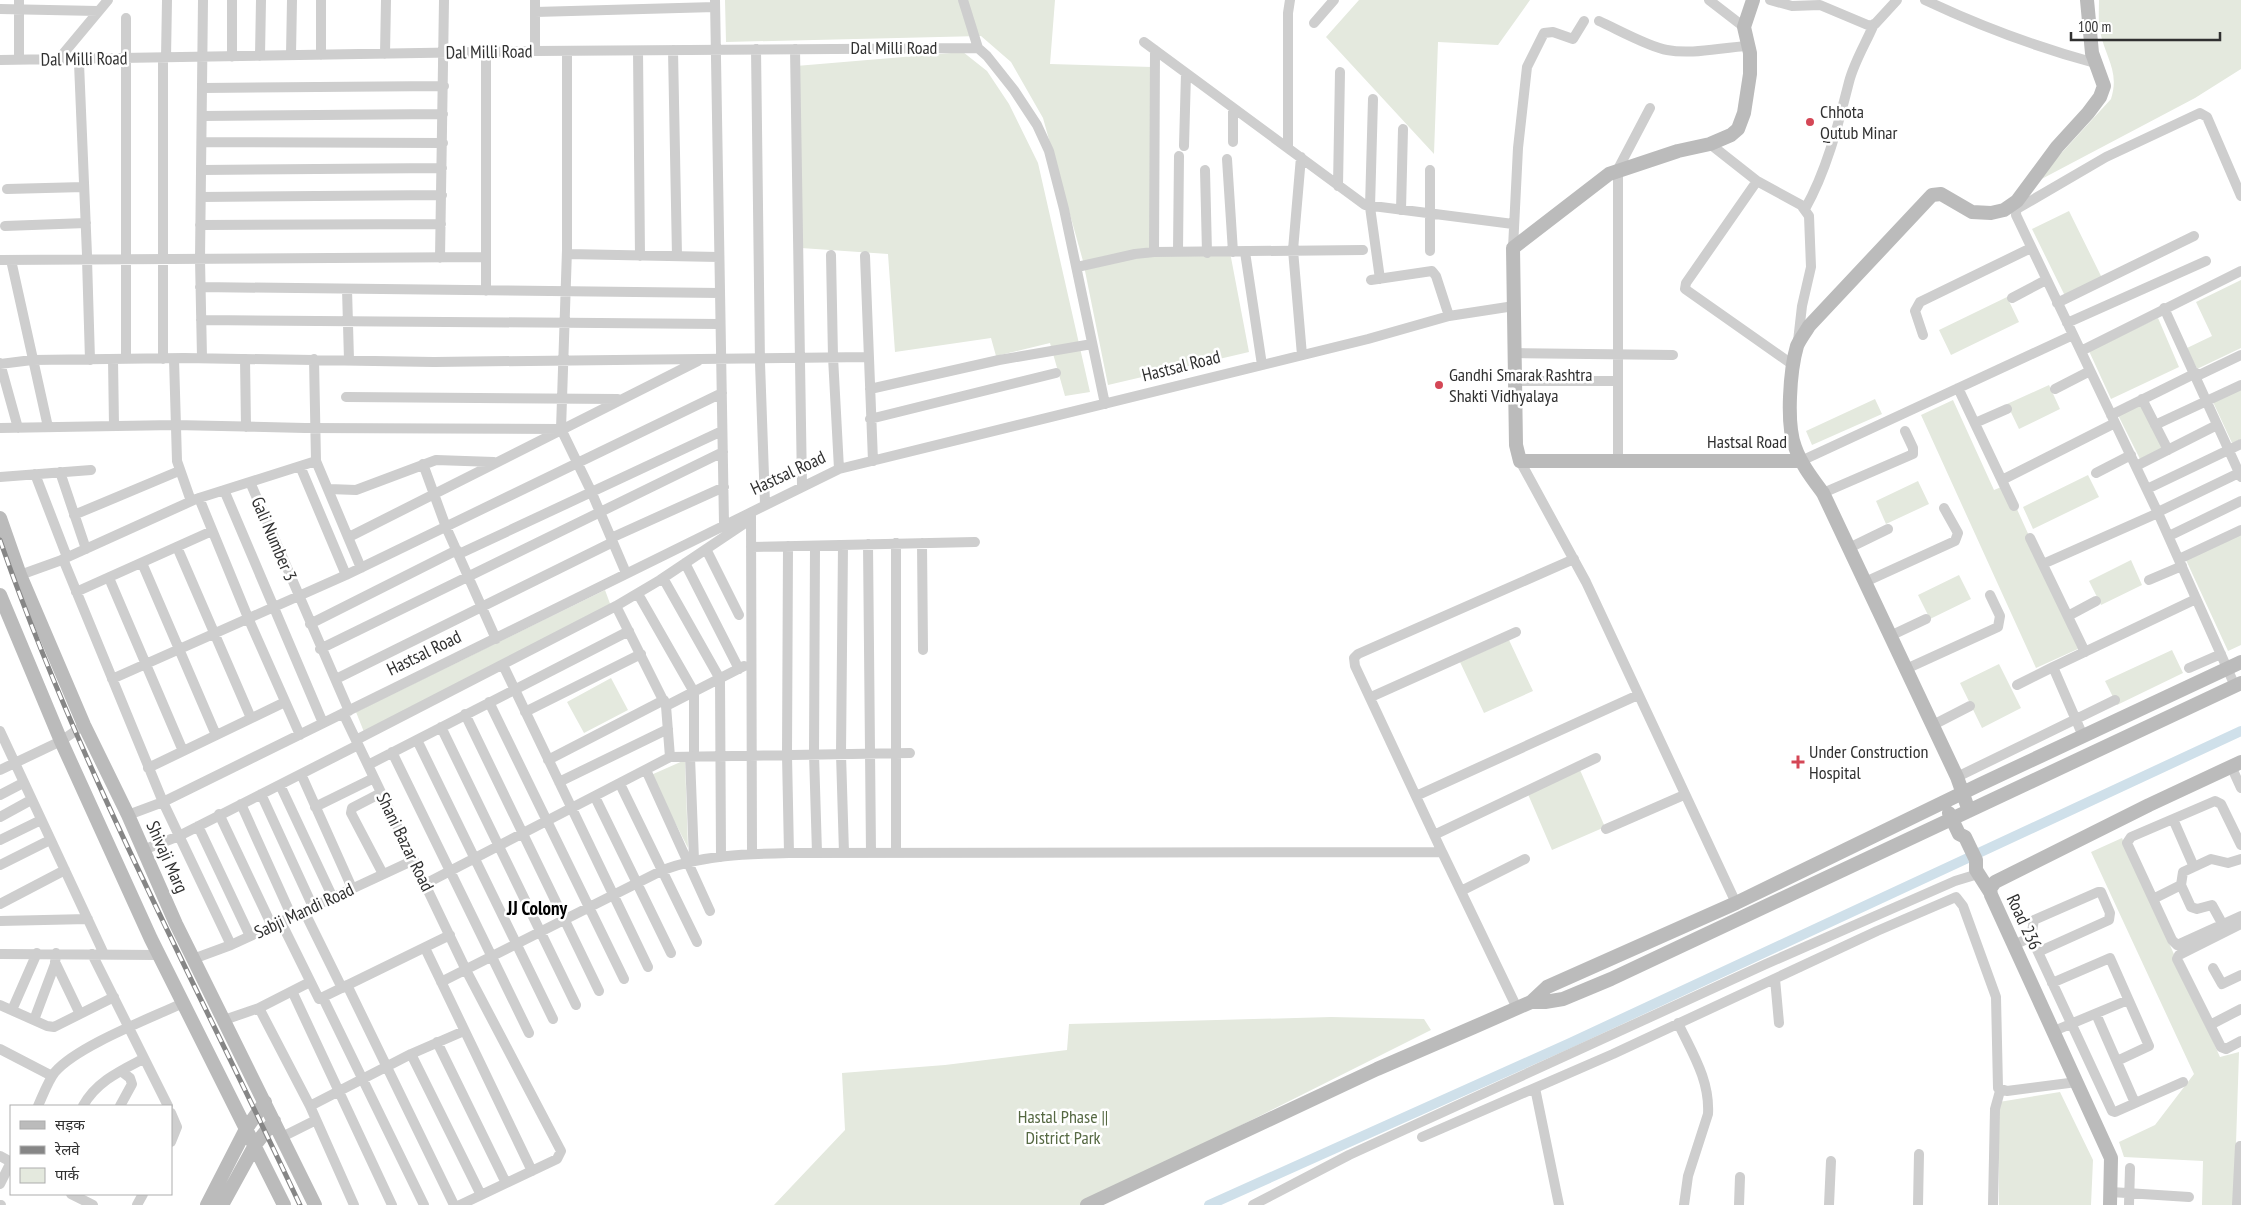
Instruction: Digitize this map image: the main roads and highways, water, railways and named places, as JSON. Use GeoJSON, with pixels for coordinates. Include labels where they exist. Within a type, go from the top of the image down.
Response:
{"type":"FeatureCollection","features":[{"type":"Feature","properties":{"kind":"waterway"},"geometry":{"type":"LineString","coordinates":[[1209,1205],[1570,1043],[2241,731]]}},
{"type":"Feature","properties":{"kind":"railway"},"geometry":{"type":"LineString","coordinates":[[0,540],[66,710],[103,793],[141,876],[300,1205]]}},
{"type":"Feature","properties":{"kind":"place","name":"Chhota Qutub Minar"},"geometry":{"type":"Point","coordinates":[1810,122]}},
{"type":"Feature","properties":{"kind":"place","name":"Gandhi Smarak Rashtra Shakti Vidhyalaya"},"geometry":{"type":"Point","coordinates":[1439,385]}},
{"type":"Feature","properties":{"kind":"place","name":"Under Construction Hospital"},"geometry":{"type":"Point","coordinates":[1798,762]}},
{"type":"Feature","properties":{"kind":"district","name":"JJ Colony"},"geometry":{"type":"Point","coordinates":[537,908]}},
{"type":"Feature","properties":{"kind":"park label","name":"Hastal Phase || District Park"},"geometry":{"type":"Point","coordinates":[1063,1127]}}]}
